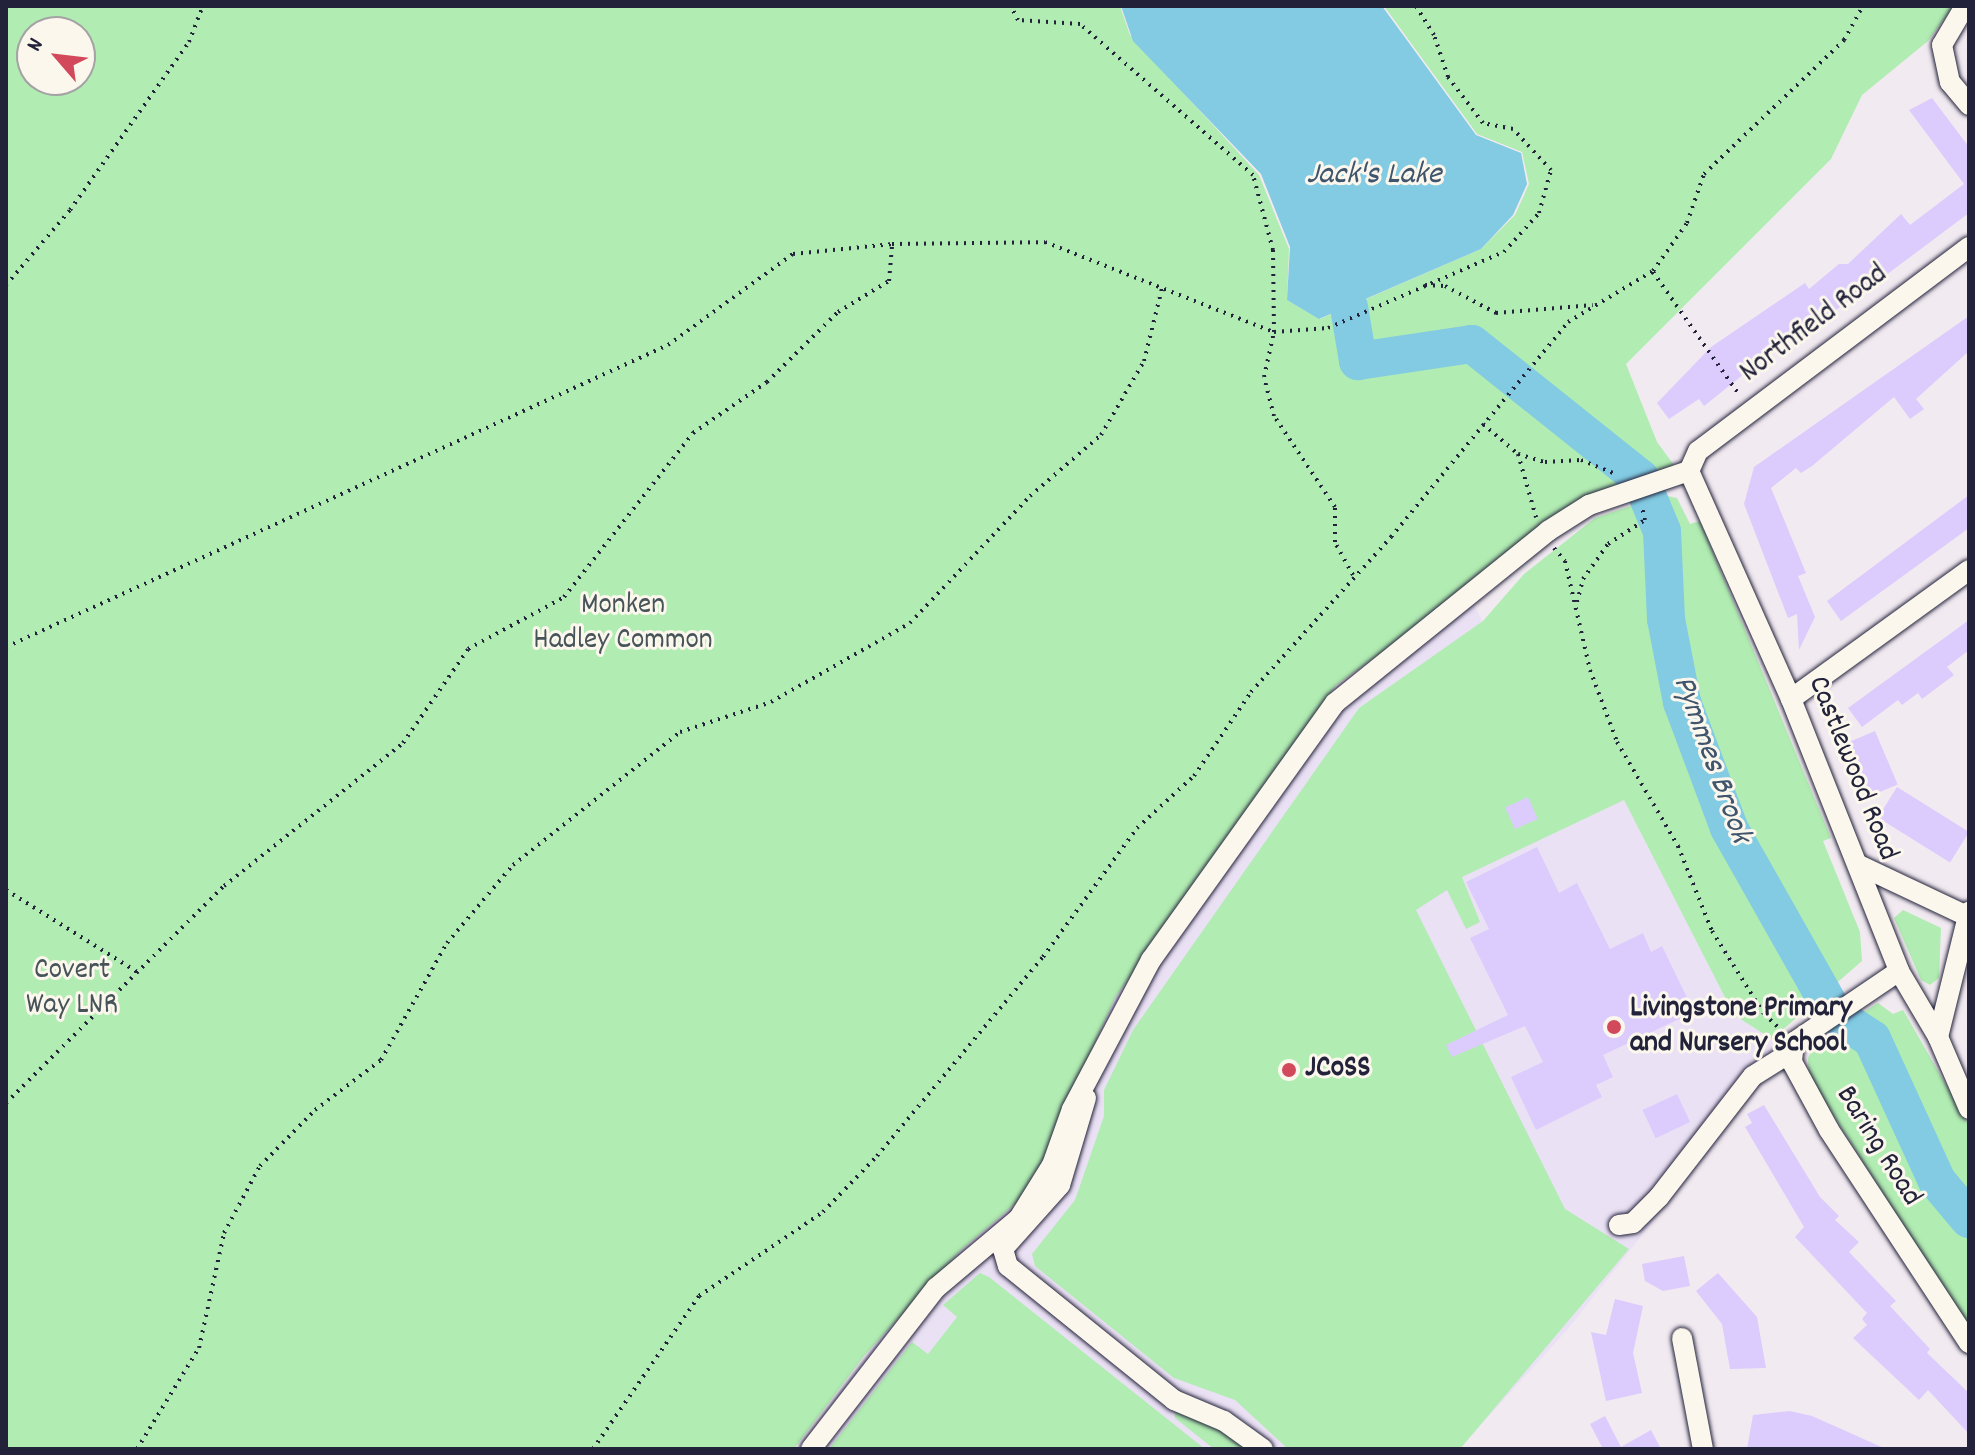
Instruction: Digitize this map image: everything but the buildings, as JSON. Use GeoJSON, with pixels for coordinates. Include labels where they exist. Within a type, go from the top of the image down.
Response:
{"type":"FeatureCollection","features":[{"type":"Feature","properties":{"kind":"street"},"geometry":{"type":"LineString","coordinates":[[1965,6],[1942,45],[1950,82],[1969,105]]}},
{"type":"Feature","properties":{"kind":"street","name":"Northfield Road"},"geometry":{"type":"LineString","coordinates":[[1689,471],[1698,451],[1969,247]]}},
{"type":"Feature","properties":{"kind":"street"},"geometry":{"type":"LineString","coordinates":[[811,1449],[936,1288],[1019,1218],[1052,1165],[1090,1074],[1151,960],[1335,703],[1543,537],[1589,505],[1643,483],[1689,471]]}},
{"type":"Feature","properties":{"kind":"street","name":"Castlewood Road"},"geometry":{"type":"LineString","coordinates":[[1689,471],[1791,699],[1899,971],[1938,1037],[1969,1109]]}},
{"type":"Feature","properties":{"kind":"street"},"geometry":{"type":"LineString","coordinates":[[1791,699],[1969,570]]}},
{"type":"Feature","properties":{"kind":"street"},"geometry":{"type":"LineString","coordinates":[[1859,865],[1967,914],[1938,1037]]}},
{"type":"Feature","properties":{"kind":"street"},"geometry":{"type":"LineString","coordinates":[[1619,1225],[1633,1223],[1659,1197],[1753,1076],[1794,1047],[1813,1029],[1899,971]]}},
{"type":"Feature","properties":{"kind":"street","name":"Baring Road"},"geometry":{"type":"LineString","coordinates":[[1794,1047],[1792,1062],[1829,1130],[1969,1343]]}},
{"type":"Feature","properties":{"kind":"street"},"geometry":{"type":"LineString","coordinates":[[1090,1074],[1082,1124],[1060,1185],[1003,1249],[1008,1266],[1174,1400],[1224,1421],[1263,1449]]}},
{"type":"Feature","properties":{"kind":"street"},"geometry":{"type":"LineString","coordinates":[[1682,1338],[1703,1449]]}},
{"type":"Feature","properties":{"kind":"path"},"geometry":{"type":"LineString","coordinates":[[6,285],[89,185],[189,42],[203,6]]}},
{"type":"Feature","properties":{"kind":"path"},"geometry":{"type":"LineString","coordinates":[[1011,6],[1018,20],[1080,24],[1253,175],[1273,250],[1274,332],[1264,377],[1274,416],[1335,507],[1335,542],[1353,575]]}},
{"type":"Feature","properties":{"kind":"path"},"geometry":{"type":"LineString","coordinates":[[6,647],[668,345],[793,254],[892,244],[1045,242],[1274,332],[1344,322],[1504,252],[1539,213],[1551,170],[1513,129],[1483,123],[1448,77],[1434,35],[1416,6]]}},
{"type":"Feature","properties":{"kind":"path"},"geometry":{"type":"LineString","coordinates":[[593,1449],[699,1296],[823,1212],[877,1156],[1043,957],[1137,828],[1194,776],[1251,692],[1568,322],[1653,271],[1687,223],[1704,174],[1844,40],[1863,6]]}},
{"type":"Feature","properties":{"kind":"path"},"geometry":{"type":"LineString","coordinates":[[6,1103],[224,886],[403,743],[468,649],[564,597],[693,433],[767,382],[838,312],[889,281],[892,244]]}},
{"type":"Feature","properties":{"kind":"path"},"geometry":{"type":"LineString","coordinates":[[1653,271],[1750,412]]}},
{"type":"Feature","properties":{"kind":"path"},"geometry":{"type":"LineString","coordinates":[[1423,285],[1445,286],[1473,305],[1496,313],[1595,304]]}},
{"type":"Feature","properties":{"kind":"path"},"geometry":{"type":"LineString","coordinates":[[137,1449],[199,1348],[211,1314],[224,1233],[260,1166],[315,1110],[381,1060],[447,943],[513,865],[680,732],[771,702],[910,623],[1030,496],[1101,435],[1144,361],[1162,288]]}},
{"type":"Feature","properties":{"kind":"path"},"geometry":{"type":"LineString","coordinates":[[1483,424],[1518,454],[1543,537],[1565,561],[1590,670],[1617,742],[1678,846],[1712,931],[1764,1014],[1794,1047]]}},
{"type":"Feature","properties":{"kind":"path"},"geometry":{"type":"LineString","coordinates":[[6,890],[139,973]]}},
{"type":"Feature","properties":{"kind":"shaded area","name":"JCoSS"},"geometry":{"type":"Polygon","coordinates":[[[1466,591],[1535,716],[1624,800],[1734,1015],[1772,1039],[1794,1043],[1568,1329],[1459,1449],[796,1449],[871,1349],[960,1251],[1028,1194],[1113,1000],[1337,687],[1466,591]]]}},
{"type":"Feature","properties":{"kind":"green space","name":"Monken Hadley Common"},"geometry":{"type":"Polygon","coordinates":[[[6,6],[1120,6],[1130,35],[1259,175],[1289,249],[1287,300],[1320,319],[1481,249],[1515,215],[1529,184],[1522,152],[1477,134],[1384,6],[1954,6],[1928,41],[1862,95],[1831,159],[1626,364],[1657,442],[1679,472],[1589,505],[1336,685],[1115,998],[1028,1193],[961,1250],[864,1356],[794,1449],[6,1449],[6,6]]]}},
{"type":"Feature","properties":{"kind":"green space","name":"JCoSS"},"geometry":{"type":"Polygon","coordinates":[[[1663,495],[1677,498],[1690,524],[1700,521],[1831,838],[1823,841],[1860,932],[1862,961],[1772,1039],[1734,1015],[1624,800],[1462,877],[1480,922],[1466,929],[1447,890],[1416,910],[1565,1209],[1629,1249],[1460,1449],[1288,1449],[1235,1400],[1174,1378],[1035,1266],[1032,1254],[1075,1200],[1104,1116],[1104,1090],[1133,1030],[1359,708],[1483,621],[1524,574],[1595,518],[1663,495]]]}},
{"type":"Feature","properties":{"kind":"green space"},"geometry":{"type":"Polygon","coordinates":[[[1903,910],[1941,928],[1939,978],[1930,985],[1921,980],[1894,918],[1903,910]]]}},
{"type":"Feature","properties":{"kind":"green space"},"geometry":{"type":"Polygon","coordinates":[[[1878,1003],[1893,1014],[1903,1010],[1969,1125],[1969,1329],[1809,1077],[1808,1058],[1817,1041],[1878,1003]]]}},
{"type":"Feature","properties":{"kind":"green space"},"geometry":{"type":"Polygon","coordinates":[[[980,1273],[1205,1449],[829,1449],[912,1342],[928,1354],[957,1317],[943,1305],[980,1273]]]}},
{"type":"Feature","properties":{"kind":"green space"},"geometry":{"type":"Polygon","coordinates":[[[1174,1408],[1225,1429],[1257,1449],[1214,1449],[1175,1418],[1174,1408]]]}},
{"type":"Feature","properties":{"kind":"water","name":"Jack's Lake"},"geometry":{"type":"Polygon","coordinates":[[[1121,6],[1382,6],[1476,135],[1521,153],[1527,184],[1513,215],[1481,249],[1319,319],[1287,300],[1290,247],[1261,174],[1133,41],[1121,6]]]}},
{"type":"Feature","properties":{"kind":"waterway","name":"Pymmes Brook"},"geometry":{"type":"LineString","coordinates":[[1349,307],[1358,361],[1472,344],[1640,478],[1662,531],[1666,619],[1682,702],[1729,828],[1835,1015],[1872,1039],[1937,1181],[1969,1219]]}},
{"type":"Feature","properties":{"kind":"place","name":"Livingstone Primary and Nursery School"},"geometry":{"type":"Point","coordinates":[1614,1027]}},
{"type":"Feature","properties":{"kind":"place","name":"JCoSS"},"geometry":{"type":"Point","coordinates":[1289,1070]}},
{"type":"Feature","properties":{"kind":"park label","name":"Covert Way LNR"},"geometry":{"type":"Point","coordinates":[72,989]}}]}
